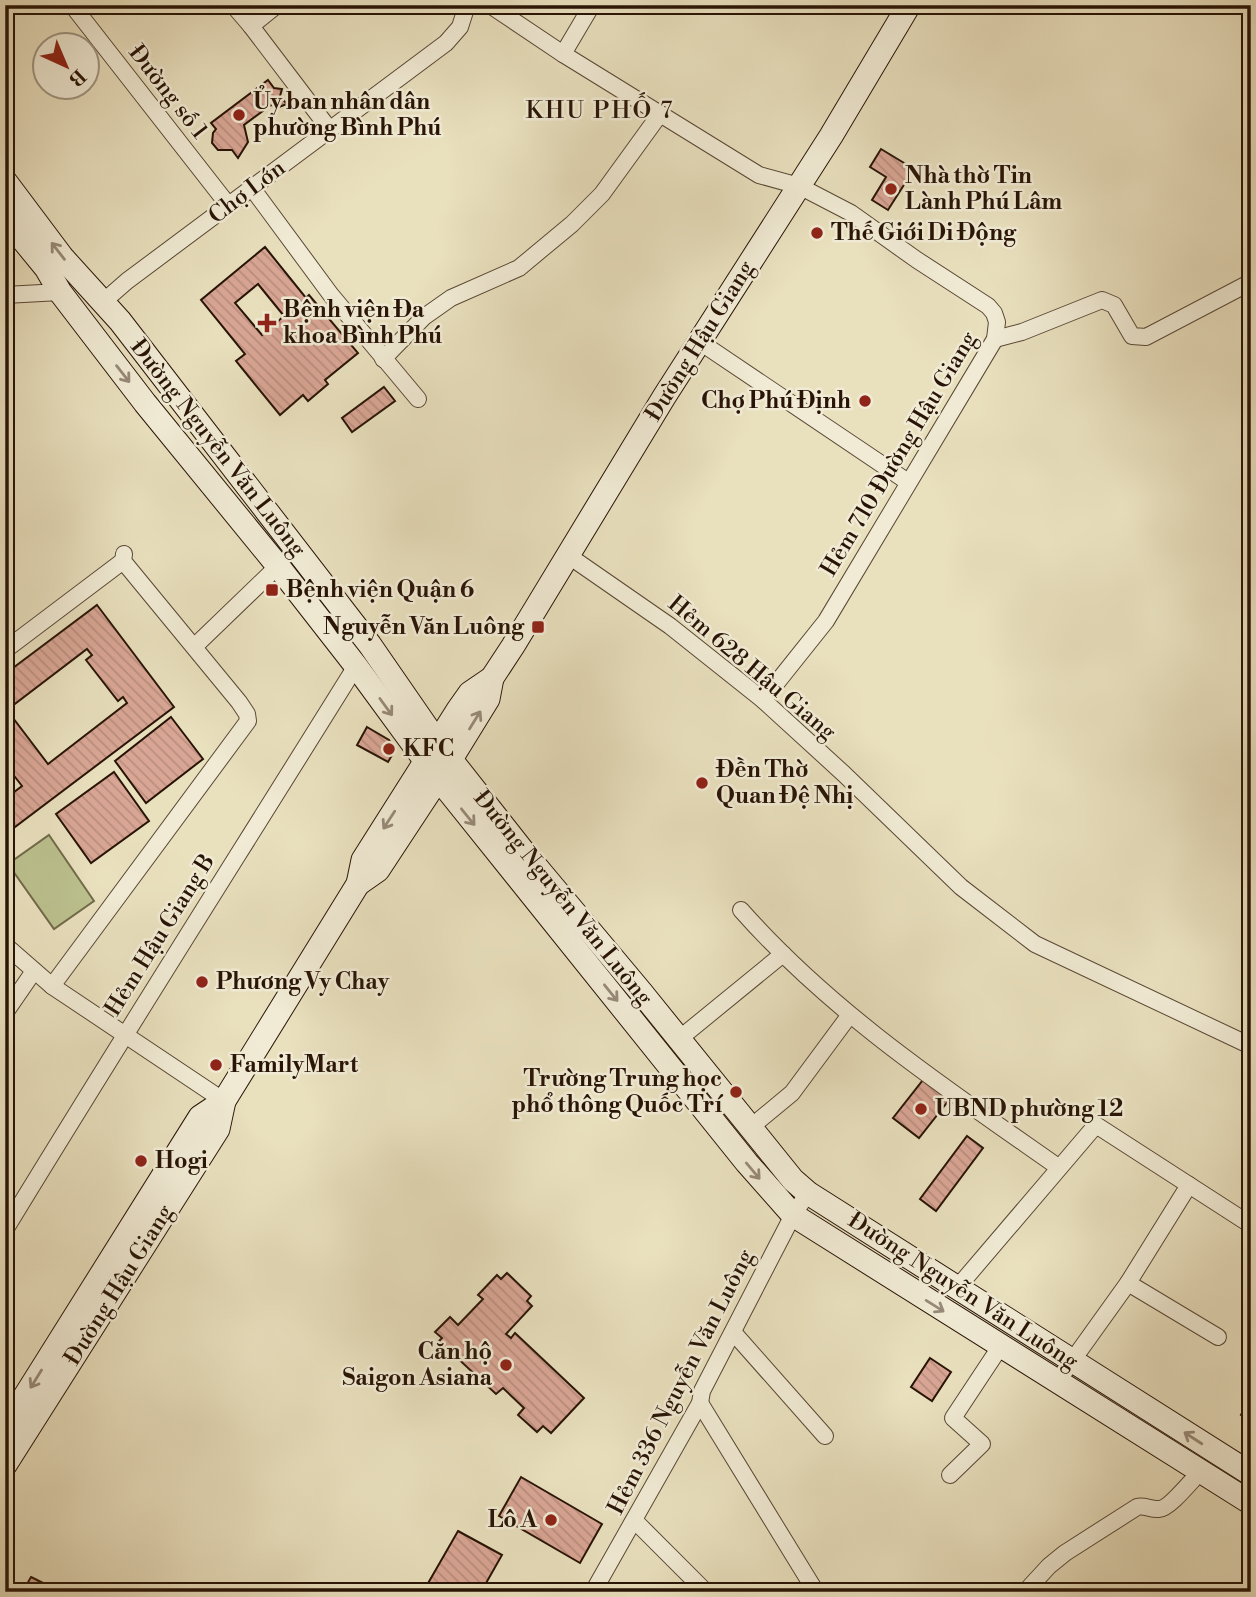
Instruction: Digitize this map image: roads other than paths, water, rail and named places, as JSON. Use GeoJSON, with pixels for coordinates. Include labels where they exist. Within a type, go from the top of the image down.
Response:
{"type":"FeatureCollection","features":[{"type":"Feature","properties":{"kind":"main road","name":"Đường Hậu Giang"},"geometry":{"type":"LineString","coordinates":[[5,1465],[218,1129],[224,1101],[358,884],[363,860],[432,770],[444,750],[488,699],[492,678],[909,5]]}},
{"type":"Feature","properties":{"kind":"main road","name":"Đường Nguyễn Văn Luông"},"geometry":{"type":"LineString","coordinates":[[5,181],[62,257],[103,302],[370,645],[444,750],[523,851],[793,1180],[1251,1475]]}},
{"type":"Feature","properties":{"kind":"main road","name":"Đường Nguyễn Văn Luông"},"geometry":{"type":"LineString","coordinates":[[5,218],[46,268],[60,292],[145,403],[356,666],[432,770],[747,1163],[793,1215],[1251,1503]]}},
{"type":"Feature","properties":{"kind":"main road","name":"Chợ Lớn"},"geometry":{"type":"LineString","coordinates":[[82,320],[103,302]]}},
{"type":"Feature","properties":{"kind":"main road","name":"Đường Hậu Giang"},"geometry":{"type":"LineString","coordinates":[[5,1428],[200,1117],[224,1101]]}},
{"type":"Feature","properties":{"kind":"street","name":"Đường số 1"},"geometry":{"type":"LineString","coordinates":[[72,5],[229,206]]}},
{"type":"Feature","properties":{"kind":"street"},"geometry":{"type":"LineString","coordinates":[[233,5],[330,130]]}},
{"type":"Feature","properties":{"kind":"street"},"geometry":{"type":"LineString","coordinates":[[251,26],[277,5]]}},
{"type":"Feature","properties":{"kind":"street","name":"Chợ Lớn"},"geometry":{"type":"LineString","coordinates":[[103,302],[127,281],[446,43],[460,27],[467,5]]}},
{"type":"Feature","properties":{"kind":"street","name":"Hẻm 710 Đường Hậu Giang"},"geometry":{"type":"LineString","coordinates":[[490,5],[563,54],[759,175],[799,186],[851,213],[988,306],[994,313],[997,322],[995,339],[826,621],[762,700]]}},
{"type":"Feature","properties":{"kind":"street"},"geometry":{"type":"LineString","coordinates":[[563,54],[592,5]]}},
{"type":"Feature","properties":{"kind":"street"},"geometry":{"type":"LineString","coordinates":[[383,359],[424,317],[451,298],[519,268],[572,224],[602,194],[660,114]]}},
{"type":"Feature","properties":{"kind":"street"},"geometry":{"type":"LineString","coordinates":[[253,188],[331,295],[418,399]]}},
{"type":"Feature","properties":{"kind":"street"},"geometry":{"type":"LineString","coordinates":[[995,339],[1022,332],[1102,300],[1114,304],[1132,336],[1146,337],[1251,282]]}},
{"type":"Feature","properties":{"kind":"street"},"geometry":{"type":"LineString","coordinates":[[5,295],[60,292]]}},
{"type":"Feature","properties":{"kind":"street"},"geometry":{"type":"LineString","coordinates":[[700,342],[908,482]]}},
{"type":"Feature","properties":{"kind":"street"},"geometry":{"type":"LineString","coordinates":[[5,650],[124,556],[247,714],[247,721],[52,986]]}},
{"type":"Feature","properties":{"kind":"street","name":"Hẻm 628 Hậu Giang"},"geometry":{"type":"LineString","coordinates":[[569,556],[670,626],[762,700],[845,774],[961,887],[1035,944],[1251,1046]]}},
{"type":"Feature","properties":{"kind":"street"},"geometry":{"type":"LineString","coordinates":[[195,646],[278,566]]}},
{"type":"Feature","properties":{"kind":"street","name":"Hẻm Hậu Giang B"},"geometry":{"type":"LineString","coordinates":[[5,1230],[356,666]]}},
{"type":"Feature","properties":{"kind":"street"},"geometry":{"type":"LineString","coordinates":[[741,911],[849,1016],[1058,1167]]}},
{"type":"Feature","properties":{"kind":"street"},"geometry":{"type":"LineString","coordinates":[[5,945],[52,986],[224,1101]]}},
{"type":"Feature","properties":{"kind":"street"},"geometry":{"type":"LineString","coordinates":[[679,1039],[783,954]]}},
{"type":"Feature","properties":{"kind":"street"},"geometry":{"type":"LineString","coordinates":[[5,1013],[34,971]]}},
{"type":"Feature","properties":{"kind":"street"},"geometry":{"type":"LineString","coordinates":[[751,1127],[792,1093],[849,1016]]}},
{"type":"Feature","properties":{"kind":"street"},"geometry":{"type":"LineString","coordinates":[[957,1288],[1096,1125],[1251,1225]]}},
{"type":"Feature","properties":{"kind":"street"},"geometry":{"type":"LineString","coordinates":[[1057,1382],[1128,1283],[1189,1185]]}},
{"type":"Feature","properties":{"kind":"street","name":"Hẻm 336 Nguyễn Văn Luông"},"geometry":{"type":"LineString","coordinates":[[593,1592],[700,1403],[702,1391],[793,1215],[808,1192]]}},
{"type":"Feature","properties":{"kind":"street"},"geometry":{"type":"LineString","coordinates":[[1128,1283],[1218,1338]]}},
{"type":"Feature","properties":{"kind":"street"},"geometry":{"type":"LineString","coordinates":[[733,1332],[825,1436]]}},
{"type":"Feature","properties":{"kind":"street"},"geometry":{"type":"LineString","coordinates":[[950,1475],[982,1444],[953,1419],[1000,1347]]}},
{"type":"Feature","properties":{"kind":"street"},"geometry":{"type":"LineString","coordinates":[[700,1403],[816,1592]]}},
{"type":"Feature","properties":{"kind":"street"},"geometry":{"type":"LineString","coordinates":[[1025,1592],[1065,1553],[1137,1507],[1146,1506],[1157,1510],[1166,1507],[1200,1472]]}},
{"type":"Feature","properties":{"kind":"street"},"geometry":{"type":"LineString","coordinates":[[635,1521],[706,1592]]}},
{"type":"Feature","properties":{"kind":"place","name":"Ủy ban nhân dân phường Bình Phú"},"geometry":{"type":"Point","coordinates":[239,115]}},
{"type":"Feature","properties":{"kind":"place","name":"Nhà thờ Tin Lành Phú Lâm"},"geometry":{"type":"Point","coordinates":[891,189]}},
{"type":"Feature","properties":{"kind":"place","name":"Thế Giới Di Động"},"geometry":{"type":"Point","coordinates":[817,233]}},
{"type":"Feature","properties":{"kind":"place","name":"Bệnh viện Đa khoa Bình Phú"},"geometry":{"type":"Point","coordinates":[267,323]}},
{"type":"Feature","properties":{"kind":"place","name":"Chợ Phú Định"},"geometry":{"type":"Point","coordinates":[865,401]}},
{"type":"Feature","properties":{"kind":"place","name":"Bệnh viện Quận 6"},"geometry":{"type":"Point","coordinates":[272,590]}},
{"type":"Feature","properties":{"kind":"place","name":"Nguyễn Văn Luông"},"geometry":{"type":"Point","coordinates":[538,627]}},
{"type":"Feature","properties":{"kind":"place","name":"KFC"},"geometry":{"type":"Point","coordinates":[389,749]}},
{"type":"Feature","properties":{"kind":"place","name":"Đền Thờ Quan Đệ Nhị"},"geometry":{"type":"Point","coordinates":[702,783]}},
{"type":"Feature","properties":{"kind":"place","name":"Phương Vy Chay"},"geometry":{"type":"Point","coordinates":[202,982]}},
{"type":"Feature","properties":{"kind":"place","name":"FamilyMart"},"geometry":{"type":"Point","coordinates":[216,1065]}},
{"type":"Feature","properties":{"kind":"place","name":"Trường Trung học phổ thông Quốc Trí"},"geometry":{"type":"Point","coordinates":[736,1092]}},
{"type":"Feature","properties":{"kind":"place","name":"UBND phường 12"},"geometry":{"type":"Point","coordinates":[921,1109]}},
{"type":"Feature","properties":{"kind":"place","name":"Hogi"},"geometry":{"type":"Point","coordinates":[141,1161]}},
{"type":"Feature","properties":{"kind":"place","name":"Căn hộ Saigon Asiana"},"geometry":{"type":"Point","coordinates":[506,1365]}},
{"type":"Feature","properties":{"kind":"place","name":"Lô A"},"geometry":{"type":"Point","coordinates":[551,1520]}},
{"type":"Feature","properties":{"kind":"district","name":"KHU PHỐ 7"},"geometry":{"type":"Point","coordinates":[600,111]}}]}
